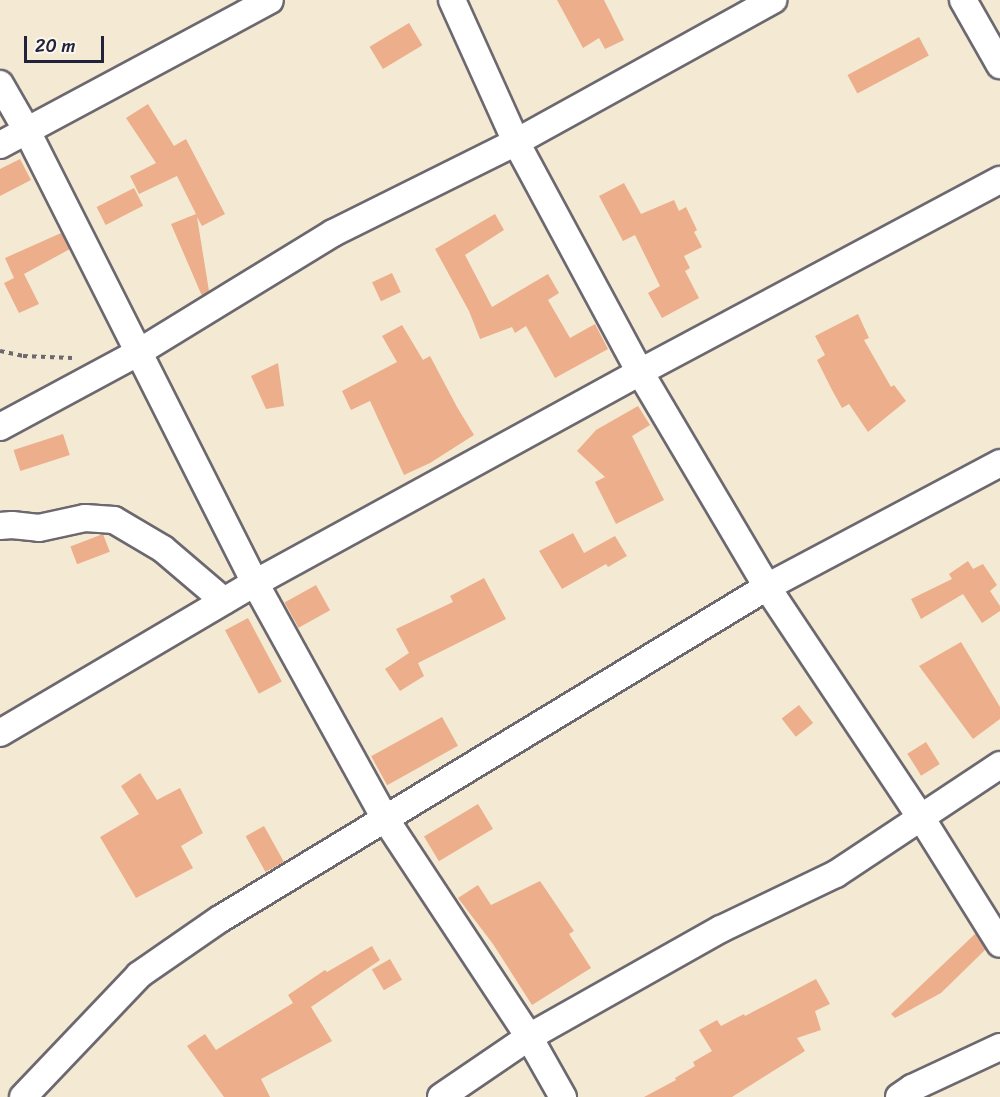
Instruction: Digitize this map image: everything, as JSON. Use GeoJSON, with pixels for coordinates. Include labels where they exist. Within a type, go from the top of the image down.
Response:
{"type":"FeatureCollection","features":[{"type":"Feature","properties":{"kind":"street"},"geometry":{"type":"LineString","coordinates":[[0,145],[270,0]]}},
{"type":"Feature","properties":{"kind":"street"},"geometry":{"type":"LineString","coordinates":[[452,0],[516,142],[640,372],[767,587],[922,819],[1000,944]]}},
{"type":"Feature","properties":{"kind":"street"},"geometry":{"type":"LineString","coordinates":[[0,427],[139,352],[333,232],[516,142],[773,0]]}},
{"type":"Feature","properties":{"kind":"street"},"geometry":{"type":"LineString","coordinates":[[963,0],[1000,64]]}},
{"type":"Feature","properties":{"kind":"street"},"geometry":{"type":"LineString","coordinates":[[0,84],[27,131],[255,583],[384,818],[529,1037],[563,1097]]}},
{"type":"Feature","properties":{"kind":"street"},"geometry":{"type":"LineString","coordinates":[[0,732],[255,583],[640,372],[1000,180]]}},
{"type":"Feature","properties":{"kind":"street"},"geometry":{"type":"LineString","coordinates":[[23,1097],[139,975],[220,919],[767,587],[1000,463]]}},
{"type":"Feature","properties":{"kind":"street"},"geometry":{"type":"LineString","coordinates":[[0,526],[39,528],[85,518],[114,520],[163,549],[224,601]]}},
{"type":"Feature","properties":{"kind":"street"},"geometry":{"type":"LineString","coordinates":[[441,1097],[529,1037],[721,929],[836,874],[1000,765]]}},
{"type":"Feature","properties":{"kind":"street"},"geometry":{"type":"LineString","coordinates":[[899,1097],[912,1088],[1000,1047]]}},
{"type":"Feature","properties":{"kind":"path"},"geometry":{"type":"LineString","coordinates":[[0,351],[23,356],[75,358]]}},
{"type":"Feature","properties":{"kind":"building"},"geometry":{"type":"Polygon","coordinates":[[[557,0],[604,0],[624,40],[605,49],[599,38],[583,48],[557,0]]]}},
{"type":"Feature","properties":{"kind":"building"},"geometry":{"type":"Polygon","coordinates":[[[409,23],[422,45],[383,69],[370,47],[409,23]]]}},
{"type":"Feature","properties":{"kind":"building"},"geometry":{"type":"Polygon","coordinates":[[[919,37],[929,56],[857,94],[847,75],[919,37]]]}},
{"type":"Feature","properties":{"kind":"building"},"geometry":{"type":"Polygon","coordinates":[[[148,104],[174,146],[186,139],[225,214],[202,226],[197,217],[209,291],[202,296],[171,224],[196,214],[177,176],[139,194],[130,176],[156,163],[126,118],[148,104]]]}},
{"type":"Feature","properties":{"kind":"building"},"geometry":{"type":"Polygon","coordinates":[[[20,159],[31,180],[0,196],[0,169],[20,159]]]}},
{"type":"Feature","properties":{"kind":"building"},"geometry":{"type":"Polygon","coordinates":[[[624,183],[641,214],[674,200],[679,211],[686,207],[697,230],[694,232],[702,247],[684,256],[690,268],[685,271],[699,298],[662,318],[648,293],[660,286],[635,235],[623,241],[599,196],[624,183]]]}},
{"type":"Feature","properties":{"kind":"building"},"geometry":{"type":"Polygon","coordinates":[[[134,188],[143,206],[106,225],[97,207],[134,188]]]}},
{"type":"Feature","properties":{"kind":"building"},"geometry":{"type":"Polygon","coordinates":[[[495,214],[504,230],[465,255],[492,307],[548,274],[559,293],[548,300],[570,338],[595,324],[608,349],[555,378],[526,326],[515,333],[512,327],[480,339],[469,311],[435,249],[495,214]]]}},
{"type":"Feature","properties":{"kind":"building"},"geometry":{"type":"Polygon","coordinates":[[[61,233],[70,249],[24,274],[39,304],[19,313],[4,283],[14,278],[5,258],[61,233]]]}},
{"type":"Feature","properties":{"kind":"building"},"geometry":{"type":"Polygon","coordinates":[[[392,273],[401,292],[381,301],[372,282],[392,273]]]}},
{"type":"Feature","properties":{"kind":"building"},"geometry":{"type":"Polygon","coordinates":[[[858,314],[869,338],[864,340],[891,387],[894,385],[906,401],[868,432],[849,404],[842,408],[817,360],[825,355],[815,336],[858,314]]]}},
{"type":"Feature","properties":{"kind":"building"},"geometry":{"type":"Polygon","coordinates":[[[402,325],[423,360],[430,356],[474,435],[430,463],[404,475],[370,401],[351,410],[342,391],[397,362],[382,336],[402,325]]]}},
{"type":"Feature","properties":{"kind":"building"},"geometry":{"type":"Polygon","coordinates":[[[278,363],[284,406],[266,409],[251,376],[278,363]]]}},
{"type":"Feature","properties":{"kind":"building"},"geometry":{"type":"Polygon","coordinates":[[[638,406],[650,425],[632,436],[664,500],[616,524],[595,482],[605,477],[577,451],[596,430],[638,406]]]}},
{"type":"Feature","properties":{"kind":"building"},"geometry":{"type":"Polygon","coordinates":[[[63,434],[70,455],[20,471],[14,450],[63,434]]]}},
{"type":"Feature","properties":{"kind":"building"},"geometry":{"type":"Polygon","coordinates":[[[573,533],[584,553],[615,536],[627,556],[608,567],[606,564],[562,589],[539,551],[573,533]]]}},
{"type":"Feature","properties":{"kind":"building"},"geometry":{"type":"Polygon","coordinates":[[[103,534],[110,552],[77,564],[70,547],[103,534]]]}},
{"type":"Feature","properties":{"kind":"building"},"geometry":{"type":"Polygon","coordinates":[[[968,561],[973,569],[983,564],[997,585],[990,591],[1000,606],[1000,611],[982,623],[963,594],[921,619],[911,599],[952,579],[949,574],[968,561]]]}},
{"type":"Feature","properties":{"kind":"building"},"geometry":{"type":"Polygon","coordinates":[[[484,578],[506,619],[418,663],[424,676],[400,691],[385,669],[409,653],[396,629],[453,602],[450,596],[484,578]]]}},
{"type":"Feature","properties":{"kind":"building"},"geometry":{"type":"Polygon","coordinates":[[[316,585],[330,610],[299,628],[285,602],[316,585]]]}},
{"type":"Feature","properties":{"kind":"building"},"geometry":{"type":"Polygon","coordinates":[[[248,618],[282,682],[259,694],[225,630],[248,618]]]}},
{"type":"Feature","properties":{"kind":"building"},"geometry":{"type":"Polygon","coordinates":[[[961,642],[1000,707],[1000,719],[973,739],[919,666],[961,642]]]}},
{"type":"Feature","properties":{"kind":"building"},"geometry":{"type":"Polygon","coordinates":[[[799,705],[813,723],[796,737],[782,719],[799,705]]]}},
{"type":"Feature","properties":{"kind":"building"},"geometry":{"type":"Polygon","coordinates":[[[442,717],[458,746],[387,785],[371,756],[442,717]]]}},
{"type":"Feature","properties":{"kind":"building"},"geometry":{"type":"Polygon","coordinates":[[[926,742],[940,764],[921,776],[907,754],[926,742]]]}},
{"type":"Feature","properties":{"kind":"building"},"geometry":{"type":"Polygon","coordinates":[[[140,773],[157,800],[180,788],[203,833],[181,846],[193,868],[136,898],[100,837],[139,814],[121,786],[140,773]]]}},
{"type":"Feature","properties":{"kind":"building"},"geometry":{"type":"Polygon","coordinates":[[[478,804],[493,829],[439,861],[424,836],[478,804]]]}},
{"type":"Feature","properties":{"kind":"building"},"geometry":{"type":"Polygon","coordinates":[[[264,826],[284,862],[266,872],[246,836],[264,826]]]}},
{"type":"Feature","properties":{"kind":"building"},"geometry":{"type":"Polygon","coordinates":[[[540,881],[574,931],[569,934],[591,968],[532,1005],[493,944],[458,898],[478,885],[491,905],[540,881]]]}},
{"type":"Feature","properties":{"kind":"building"},"geometry":{"type":"Polygon","coordinates":[[[976,933],[986,949],[941,993],[895,1018],[891,1014],[976,933]]]}},
{"type":"Feature","properties":{"kind":"building"},"geometry":{"type":"Polygon","coordinates":[[[372,946],[380,960],[311,1007],[332,1041],[261,1079],[270,1097],[224,1097],[187,1046],[205,1034],[216,1050],[293,1003],[288,995],[325,970],[327,972],[372,946]]]}},
{"type":"Feature","properties":{"kind":"building"},"geometry":{"type":"Polygon","coordinates":[[[390,959],[402,980],[384,990],[372,970],[390,959]]]}},
{"type":"Feature","properties":{"kind":"building"},"geometry":{"type":"Polygon","coordinates":[[[816,979],[830,1004],[815,1011],[821,1030],[797,1038],[805,1051],[732,1097],[644,1097],[676,1080],[675,1078],[695,1066],[693,1062],[712,1051],[699,1030],[717,1020],[721,1026],[744,1014],[745,1016],[816,979]]]}}]}
